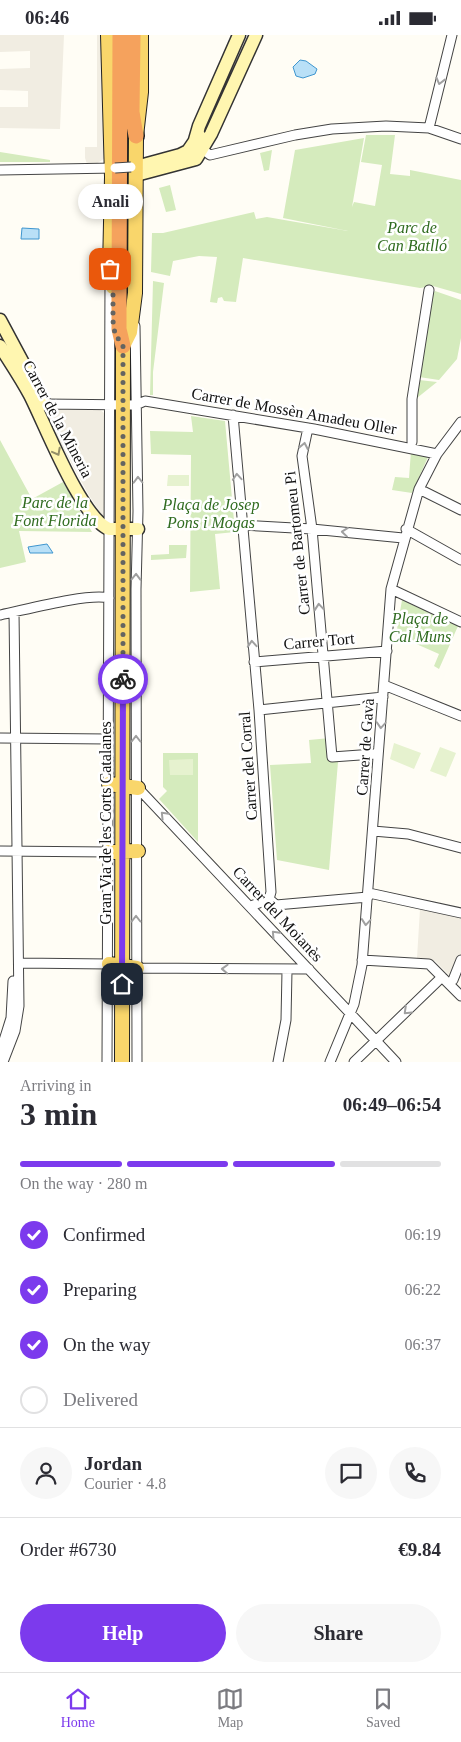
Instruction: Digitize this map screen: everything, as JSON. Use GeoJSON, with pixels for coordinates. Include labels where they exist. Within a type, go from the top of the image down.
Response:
{"type":"FeatureCollection","features":[{"type":"Feature","properties":{"kind":"highway"},"geometry":{"type":"LineString","coordinates":[[113,164],[114,35]]}},
{"type":"Feature","properties":{"kind":"highway","name":"Gran Via de les Corts Catalanes"},"geometry":{"type":"LineString","coordinates":[[120,35],[119,329],[123,346]]}},
{"type":"Feature","properties":{"kind":"highway","name":"Gran Via de les Corts Catalanes"},"geometry":{"type":"LineString","coordinates":[[123,346],[126,306],[128,35]]}},
{"type":"Feature","properties":{"kind":"highway"},"geometry":{"type":"LineString","coordinates":[[133,35],[132,112],[136,136]]}},
{"type":"Feature","properties":{"kind":"main road"},"geometry":{"type":"LineString","coordinates":[[108,35],[108,99],[113,164],[110,269],[113,273],[115,334],[123,346],[130,332],[135,293],[134,169],[142,35]]}},
{"type":"Feature","properties":{"kind":"main road","name":"Gran Via de les Corts Catalanes"},"geometry":{"type":"LineString","coordinates":[[122,1062],[116,965],[116,530],[134,404],[123,346]]}},
{"type":"Feature","properties":{"kind":"main road"},"geometry":{"type":"LineString","coordinates":[[116,784],[138,788]]}},
{"type":"Feature","properties":{"kind":"main road"},"geometry":{"type":"LineString","coordinates":[[116,852],[138,851]]}},
{"type":"Feature","properties":{"kind":"main road"},"geometry":{"type":"LineString","coordinates":[[116,965],[137,968]]}},
{"type":"Feature","properties":{"kind":"street"},"geometry":{"type":"LineString","coordinates":[[0,170],[113,164],[134,169],[193,161],[198,126],[239,35]]}},
{"type":"Feature","properties":{"kind":"street"},"geometry":{"type":"LineString","coordinates":[[196,149],[248,35]]}},
{"type":"Feature","properties":{"kind":"street"},"geometry":{"type":"LineString","coordinates":[[196,149],[211,134],[256,35]]}},
{"type":"Feature","properties":{"kind":"street"},"geometry":{"type":"LineString","coordinates":[[429,128],[452,35]]}},
{"type":"Feature","properties":{"kind":"street"},"geometry":{"type":"LineString","coordinates":[[196,149],[210,155],[295,135],[332,129],[386,126],[429,128],[461,139]]}},
{"type":"Feature","properties":{"kind":"street"},"geometry":{"type":"LineString","coordinates":[[110,269],[108,405],[116,530],[109,598],[108,739],[116,784]]}},
{"type":"Feature","properties":{"kind":"street"},"geometry":{"type":"LineString","coordinates":[[412,442],[412,399],[428,290]]}},
{"type":"Feature","properties":{"kind":"street"},"geometry":{"type":"LineString","coordinates":[[135,293],[134,404],[138,529],[136,589],[138,788],[137,1062]]}},
{"type":"Feature","properties":{"kind":"street","name":"Carrer de la Mineria"},"geometry":{"type":"LineString","coordinates":[[0,320],[41,406],[80,495],[95,518],[116,530]]}},
{"type":"Feature","properties":{"kind":"street","name":"Carrer de la Mineria"},"geometry":{"type":"LineString","coordinates":[[0,346],[41,406]]}},
{"type":"Feature","properties":{"kind":"street"},"geometry":{"type":"LineString","coordinates":[[41,406],[134,404]]}},
{"type":"Feature","properties":{"kind":"street","name":"Carrer de Mossèn Amadeu Oller"},"geometry":{"type":"LineString","coordinates":[[134,404],[232,415],[437,453]]}},
{"type":"Feature","properties":{"kind":"street"},"geometry":{"type":"LineString","coordinates":[[232,415],[244,525],[405,534],[461,560]]}},
{"type":"Feature","properties":{"kind":"street","name":"Carrer de Gavà"},"geometry":{"type":"LineString","coordinates":[[330,1062],[350,1013],[362,960],[391,589],[419,489],[437,453],[461,423]]}},
{"type":"Feature","properties":{"kind":"street","name":"Carrer de Bartomeu Pi"},"geometry":{"type":"LineString","coordinates":[[308,428],[302,456],[312,529],[332,757],[374,754]]}},
{"type":"Feature","properties":{"kind":"street"},"geometry":{"type":"LineString","coordinates":[[419,489],[461,510]]}},
{"type":"Feature","properties":{"kind":"street","name":"Carrer del Corral"},"geometry":{"type":"LineString","coordinates":[[244,525],[271,883],[269,899]]}},
{"type":"Feature","properties":{"kind":"street"},"geometry":{"type":"LineString","coordinates":[[116,530],[138,529]]}},
{"type":"Feature","properties":{"kind":"street"},"geometry":{"type":"LineString","coordinates":[[391,589],[461,622]]}},
{"type":"Feature","properties":{"kind":"street"},"geometry":{"type":"LineString","coordinates":[[0,615],[101,596],[109,598]]}},
{"type":"Feature","properties":{"kind":"street"},"geometry":{"type":"LineString","coordinates":[[3,1062],[12,1040],[18,1015],[18,856],[16,851],[14,612]]}},
{"type":"Feature","properties":{"kind":"street","name":"Carrer Tort"},"geometry":{"type":"LineString","coordinates":[[254,662],[387,651]]}},
{"type":"Feature","properties":{"kind":"street"},"geometry":{"type":"LineString","coordinates":[[384,685],[461,716]]}},
{"type":"Feature","properties":{"kind":"street"},"geometry":{"type":"LineString","coordinates":[[259,710],[384,697]]}},
{"type":"Feature","properties":{"kind":"street"},"geometry":{"type":"LineString","coordinates":[[0,738],[108,739]]}},
{"type":"Feature","properties":{"kind":"street","name":"Carrer del Moianès"},"geometry":{"type":"LineString","coordinates":[[138,788],[396,1062]]}},
{"type":"Feature","properties":{"kind":"street"},"geometry":{"type":"LineString","coordinates":[[373,831],[408,834],[461,848]]}},
{"type":"Feature","properties":{"kind":"street"},"geometry":{"type":"LineString","coordinates":[[0,851],[116,852]]}},
{"type":"Feature","properties":{"kind":"street"},"geometry":{"type":"LineString","coordinates":[[0,1053],[10,1026],[12,1007],[14,856],[16,851]]}},
{"type":"Feature","properties":{"kind":"street"},"geometry":{"type":"LineString","coordinates":[[250,906],[269,899],[276,905],[368,895],[461,913]]}},
{"type":"Feature","properties":{"kind":"street"},"geometry":{"type":"LineString","coordinates":[[362,960],[429,964],[461,996]]}},
{"type":"Feature","properties":{"kind":"street"},"geometry":{"type":"LineString","coordinates":[[453,981],[461,960]]}},
{"type":"Feature","properties":{"kind":"street"},"geometry":{"type":"LineString","coordinates":[[18,963],[116,965],[107,1062]]}},
{"type":"Feature","properties":{"kind":"street"},"geometry":{"type":"LineString","coordinates":[[137,968],[287,971],[309,969]]}},
{"type":"Feature","properties":{"kind":"street"},"geometry":{"type":"LineString","coordinates":[[278,1062],[286,1021],[287,971]]}},
{"type":"Feature","properties":{"kind":"street"},"geometry":{"type":"LineString","coordinates":[[354,1062],[442,977]]}},
{"type":"Feature","properties":{"kind":"green space","name":"Parc de Can Batlló"},"geometry":{"type":"Polygon","coordinates":[[[366,135],[395,135],[390,174],[410,176],[410,170],[461,180],[461,294],[433,286],[420,288],[243,258],[236,302],[224,301],[222,297],[218,298],[217,303],[210,302],[217,257],[199,256],[173,261],[170,276],[151,272],[152,233],[163,233],[254,212],[256,219],[267,217],[348,231],[283,218],[295,150],[364,138],[352,207],[354,202],[375,206],[382,165],[361,162],[366,135]]]}},
{"type":"Feature","properties":{"kind":"green space"},"geometry":{"type":"Polygon","coordinates":[[[272,150],[269,170],[264,171],[260,153],[272,150]]]}},
{"type":"Feature","properties":{"kind":"green space"},"geometry":{"type":"Polygon","coordinates":[[[0,152],[50,160],[50,162],[0,162],[0,152]]]}},
{"type":"Feature","properties":{"kind":"green space"},"geometry":{"type":"Polygon","coordinates":[[[170,185],[176,210],[166,212],[159,188],[170,185]]]}},
{"type":"Feature","properties":{"kind":"green space"},"geometry":{"type":"Polygon","coordinates":[[[153,281],[164,283],[153,372],[153,395],[150,395],[153,281]]]}},
{"type":"Feature","properties":{"kind":"green space"},"geometry":{"type":"Polygon","coordinates":[[[435,291],[461,300],[461,338],[457,359],[439,380],[419,377],[433,293],[435,291]]]}},
{"type":"Feature","properties":{"kind":"green space"},"geometry":{"type":"Polygon","coordinates":[[[419,380],[437,382],[417,398],[419,380]]]}},
{"type":"Feature","properties":{"kind":"green space","name":"Plaça de Josep Pons i Mogas"},"geometry":{"type":"Polygon","coordinates":[[[191,416],[225,421],[235,532],[215,534],[220,589],[190,592],[191,455],[151,454],[150,431],[193,432],[191,416]]]}},
{"type":"Feature","properties":{"kind":"green space","name":"Parc de la Font Florida"},"geometry":{"type":"Polygon","coordinates":[[[0,440],[32,499],[63,482],[92,532],[19,531],[26,562],[0,568],[0,440]]]}},
{"type":"Feature","properties":{"kind":"green space"},"geometry":{"type":"Polygon","coordinates":[[[411,451],[425,454],[428,457],[412,493],[392,490],[395,477],[409,478],[411,451]]]}},
{"type":"Feature","properties":{"kind":"green space"},"geometry":{"type":"Polygon","coordinates":[[[168,475],[189,475],[189,486],[167,486],[168,475]]]}},
{"type":"Feature","properties":{"kind":"green space"},"geometry":{"type":"Polygon","coordinates":[[[169,545],[187,545],[186,558],[151,560],[151,555],[169,554],[169,545]]]}},
{"type":"Feature","properties":{"kind":"green space","name":"Plaça de Cal Muns"},"geometry":{"type":"Polygon","coordinates":[[[402,600],[458,626],[439,669],[434,666],[439,654],[396,635],[402,600]]]}},
{"type":"Feature","properties":{"kind":"green space"},"geometry":{"type":"Polygon","coordinates":[[[330,738],[332,762],[338,762],[329,870],[277,860],[270,765],[311,763],[309,740],[330,738]]]}},
{"type":"Feature","properties":{"kind":"green space"},"geometry":{"type":"Polygon","coordinates":[[[394,743],[421,753],[414,769],[390,759],[394,743]]]}},
{"type":"Feature","properties":{"kind":"green space"},"geometry":{"type":"Polygon","coordinates":[[[440,747],[456,753],[446,777],[430,771],[440,747]]]}},
{"type":"Feature","properties":{"kind":"green space"},"geometry":{"type":"Polygon","coordinates":[[[163,753],[198,753],[198,842],[159,799],[167,791],[163,787],[163,753]]]}},
{"type":"Feature","properties":{"kind":"green space"},"geometry":{"type":"Polygon","coordinates":[[[193,759],[193,775],[170,775],[169,760],[193,759]]]}},
{"type":"Feature","properties":{"kind":"shaded area"},"geometry":{"type":"Polygon","coordinates":[[[0,35],[64,35],[60,129],[0,128],[0,107],[28,107],[28,91],[0,90],[0,69],[30,68],[30,51],[0,52],[0,35]]]}},
{"type":"Feature","properties":{"kind":"shaded area"},"geometry":{"type":"Polygon","coordinates":[[[97,35],[104,35],[105,158],[96,164],[87,164],[85,147],[97,147],[97,35]]]}},
{"type":"Feature","properties":{"kind":"shaded area"},"geometry":{"type":"Polygon","coordinates":[[[53,407],[98,408],[104,413],[104,519],[87,492],[46,416],[47,409],[53,407]]]}},
{"type":"Feature","properties":{"kind":"shaded area"},"geometry":{"type":"Polygon","coordinates":[[[420,909],[461,918],[461,965],[455,981],[435,961],[417,958],[420,909]]]}},
{"type":"Feature","properties":{"kind":"water"},"geometry":{"type":"Polygon","coordinates":[[[300,60],[306,61],[317,69],[315,74],[303,78],[296,76],[293,67],[300,60]]]}},
{"type":"Feature","properties":{"kind":"water"},"geometry":{"type":"Polygon","coordinates":[[[22,228],[39,229],[39,239],[21,239],[22,228]]]}},
{"type":"Feature","properties":{"kind":"water"},"geometry":{"type":"Polygon","coordinates":[[[47,544],[53,553],[30,553],[28,547],[47,544]]]}},
{"type":"Feature","properties":{"kind":"way so far"},"geometry":{"type":"LineString","coordinates":[[110,269],[113,273],[113,321],[115,334],[123,346],[123,679]]}},
{"type":"Feature","properties":{"kind":"place","name":"Anali"},"geometry":{"type":"Point","coordinates":[110,269]}},
{"type":"Feature","properties":{"kind":"route"},"geometry":{"type":"LineString","coordinates":[[122,984],[123,679]]}}]}
